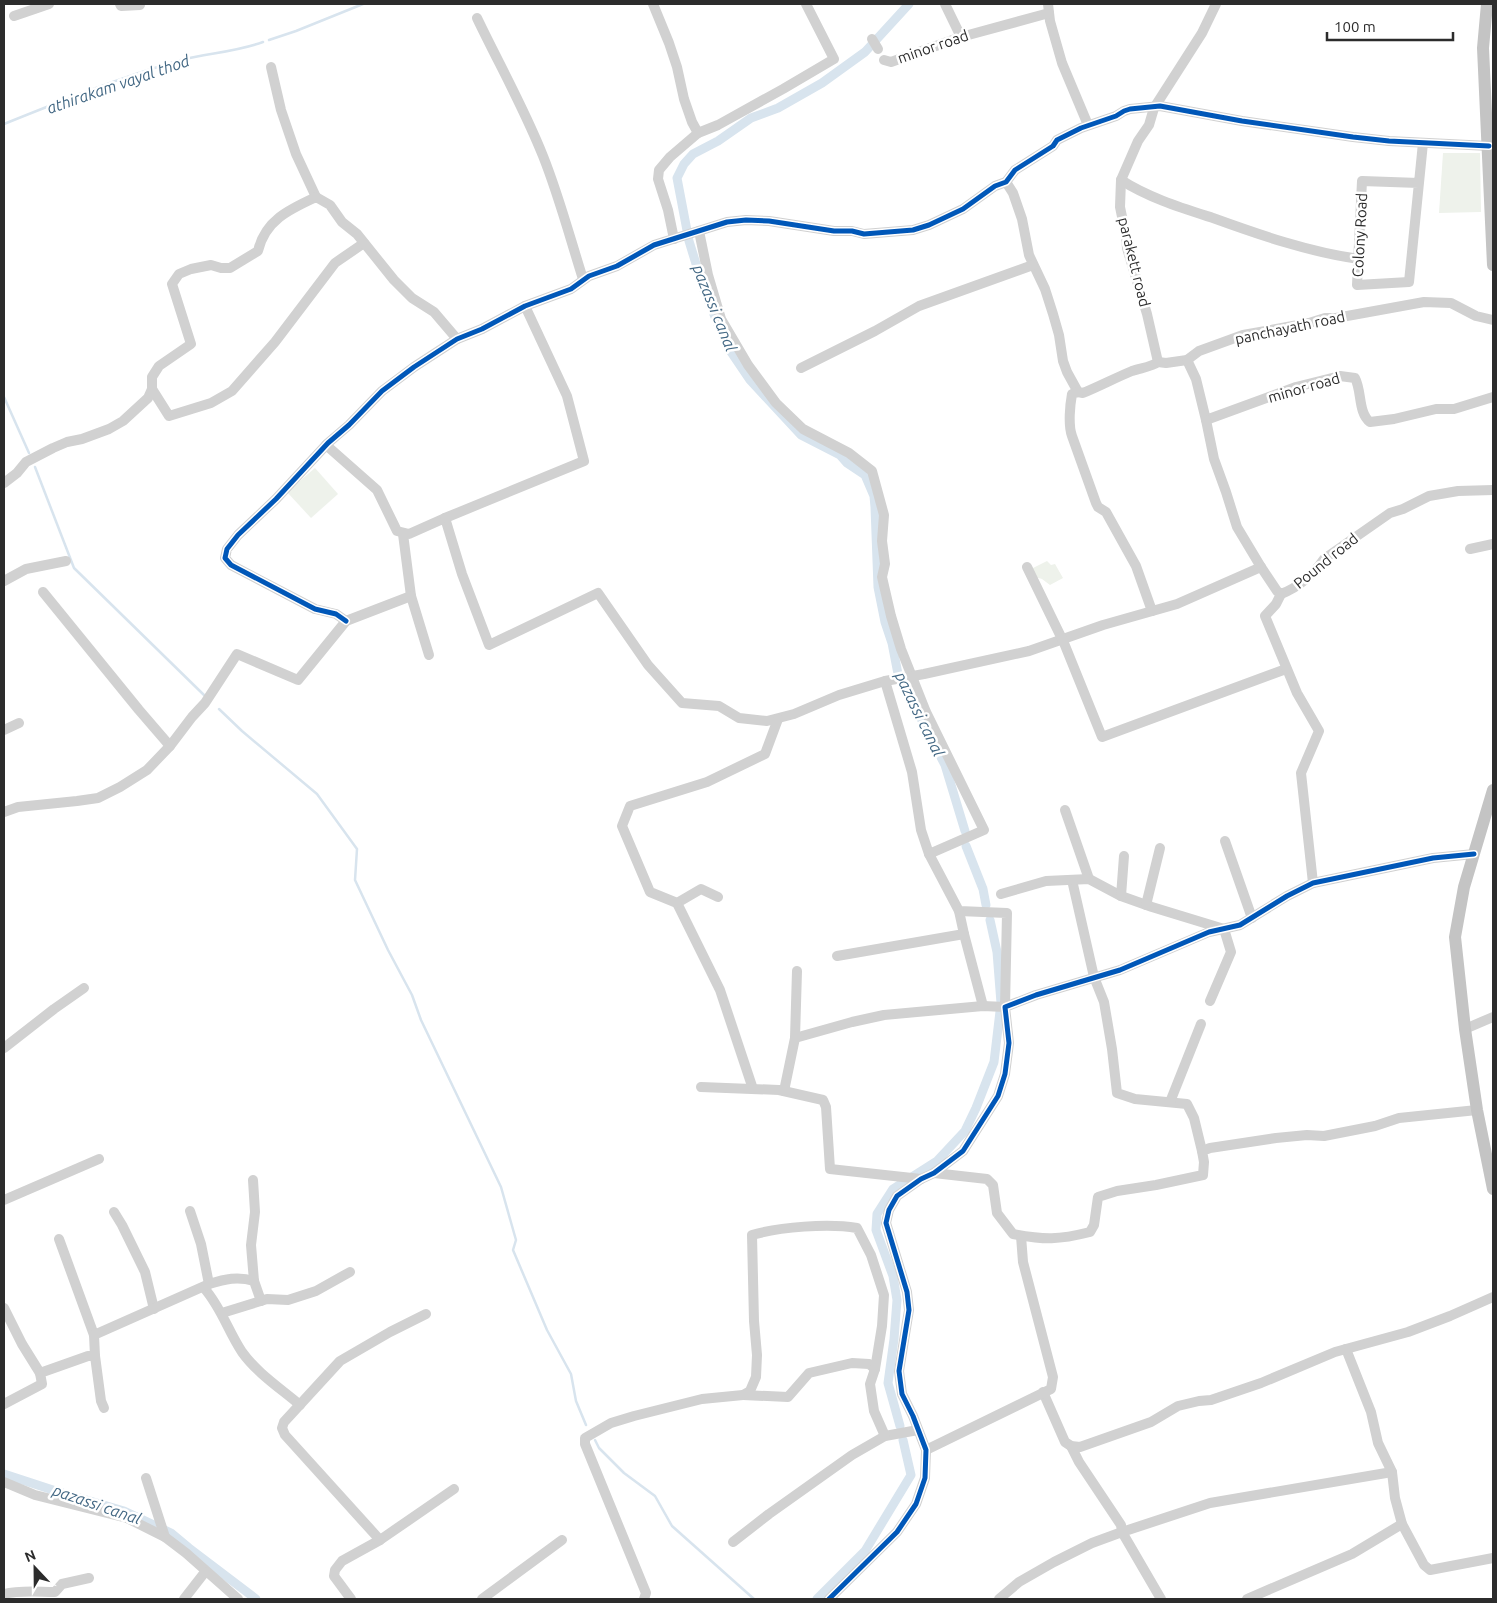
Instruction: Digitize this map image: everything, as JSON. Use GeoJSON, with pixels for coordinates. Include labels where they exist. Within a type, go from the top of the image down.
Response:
{"type":"FeatureCollection","features":[{"type":"Feature","properties":{"kind":"main road"},"geometry":{"type":"LineString","coordinates":[[1487,4],[1483,48],[1488,60],[1493,265]]}},
{"type":"Feature","properties":{"kind":"main road"},"geometry":{"type":"LineString","coordinates":[[1493,790],[1489,818],[1474,854],[1464,887],[1456,937],[1465,1029],[1477,1110],[1493,1189]]}},
{"type":"Feature","properties":{"kind":"street"},"geometry":{"type":"LineString","coordinates":[[14,16],[49,4]]}},
{"type":"Feature","properties":{"kind":"street"},"geometry":{"type":"LineString","coordinates":[[120,4],[121,6],[140,5]]}},
{"type":"Feature","properties":{"kind":"street"},"geometry":{"type":"LineString","coordinates":[[653,4],[658,18],[663,24],[677,66],[684,99],[698,133]]}},
{"type":"Feature","properties":{"kind":"street"},"geometry":{"type":"LineString","coordinates":[[674,238],[668,210],[658,179],[659,170],[683,144],[698,133],[718,125],[834,58],[806,4]]}},
{"type":"Feature","properties":{"kind":"street"},"geometry":{"type":"LineString","coordinates":[[945,4],[961,37]]}},
{"type":"Feature","properties":{"kind":"street","name":"parakett road"},"geometry":{"type":"LineString","coordinates":[[1158,362],[1147,314],[1127,248],[1120,207],[1121,180],[1138,141],[1149,125],[1154,108],[1202,33],[1216,4]]}},
{"type":"Feature","properties":{"kind":"street"},"geometry":{"type":"LineString","coordinates":[[1049,8],[1062,63],[1088,125]]}},
{"type":"Feature","properties":{"kind":"street","name":"minor road"},"geometry":{"type":"LineString","coordinates":[[884,60],[891,62],[1049,8]]}},
{"type":"Feature","properties":{"kind":"street"},"geometry":{"type":"LineString","coordinates":[[477,18],[498,64],[508,77],[544,156],[583,279]]}},
{"type":"Feature","properties":{"kind":"street","name":"minor road"},"geometry":{"type":"LineString","coordinates":[[872,38],[878,49]]}},
{"type":"Feature","properties":{"kind":"street"},"geometry":{"type":"LineString","coordinates":[[271,67],[281,110],[296,154],[316,197],[330,205],[342,222],[357,234],[394,280],[412,298],[434,312],[457,339]]}},
{"type":"Feature","properties":{"kind":"street"},"geometry":{"type":"LineString","coordinates":[[346,621],[336,614],[315,609],[231,565],[224,558],[228,549],[238,535],[276,499],[326,445],[349,425],[382,391],[414,368],[457,339],[482,329],[526,306],[571,289],[583,279],[617,266],[654,245],[727,222],[746,220],[777,222],[864,234],[913,230],[963,209],[995,186],[1006,182],[1015,170],[1053,146],[1057,140],[1088,125],[1116,116],[1130,109],[1160,106],[1242,121],[1353,137],[1489,146]]}},
{"type":"Feature","properties":{"kind":"street","name":"Colony Road"},"geometry":{"type":"LineString","coordinates":[[1419,183],[1362,181],[1358,285],[1409,282],[1419,183],[1423,143]]}},
{"type":"Feature","properties":{"kind":"street"},"geometry":{"type":"LineString","coordinates":[[1121,180],[1130,186],[1168,202],[1252,232],[1359,260]]}},
{"type":"Feature","properties":{"kind":"street"},"geometry":{"type":"LineString","coordinates":[[1006,182],[1022,219],[1025,243],[1045,289],[1053,314],[1059,335],[1064,366],[1078,392],[1072,394],[1070,430],[1072,436],[1096,503],[1098,507],[1106,512],[1136,566],[1152,611]]}},
{"type":"Feature","properties":{"kind":"street"},"geometry":{"type":"LineString","coordinates":[[4,484],[26,462],[67,442],[82,439],[109,429],[123,421],[148,398],[152,389],[152,377],[159,366],[191,344],[172,284],[179,274],[191,269],[211,265],[230,268],[258,250],[261,239],[272,223],[289,210],[316,197]]}},
{"type":"Feature","properties":{"kind":"street"},"geometry":{"type":"LineString","coordinates":[[692,233],[708,274],[721,319],[748,365],[776,403],[803,429],[848,453],[872,471],[884,515],[882,541],[885,564],[882,577],[891,616],[911,677],[926,712],[984,830],[929,854]]}},
{"type":"Feature","properties":{"kind":"street"},"geometry":{"type":"LineString","coordinates":[[152,389],[170,416],[211,403],[232,391],[274,342],[335,263],[364,243]]}},
{"type":"Feature","properties":{"kind":"street"},"geometry":{"type":"LineString","coordinates":[[801,368],[875,332],[920,306],[1033,265]]}},
{"type":"Feature","properties":{"kind":"street","name":"panchayath road"},"geometry":{"type":"LineString","coordinates":[[1078,392],[1083,393],[1143,366],[1158,362],[1166,363],[1187,360],[1199,351],[1242,335],[1267,332],[1324,318],[1336,318],[1424,302],[1451,303],[1476,316],[1493,320]]}},
{"type":"Feature","properties":{"kind":"street"},"geometry":{"type":"LineString","coordinates":[[326,445],[376,490],[397,531],[403,534],[409,534],[584,461],[567,396],[526,306]]}},
{"type":"Feature","properties":{"kind":"street"},"geometry":{"type":"LineString","coordinates":[[1187,360],[1196,379],[1206,420]]}},
{"type":"Feature","properties":{"kind":"street","name":"minor road"},"geometry":{"type":"LineString","coordinates":[[1206,420],[1286,390],[1340,376],[1355,378],[1366,418],[1370,422],[1394,419],[1436,409],[1454,409],[1493,397]]}},
{"type":"Feature","properties":{"kind":"street","name":"Pound road"},"geometry":{"type":"LineString","coordinates":[[1206,420],[1214,459],[1237,527],[1260,567],[1281,594],[1293,589],[1317,569],[1324,559],[1390,513],[1403,509],[1429,496],[1458,491],[1493,490]]}},
{"type":"Feature","properties":{"kind":"street"},"geometry":{"type":"LineString","coordinates":[[445,518],[462,574],[488,644],[598,593],[648,666],[682,703],[719,706],[739,718],[767,722],[794,714],[839,695],[889,680],[911,677],[1029,651],[1061,638],[1177,604],[1260,567]]}},
{"type":"Feature","properties":{"kind":"street"},"geometry":{"type":"LineString","coordinates":[[403,534],[411,596],[429,655]]}},
{"type":"Feature","properties":{"kind":"street"},"geometry":{"type":"LineString","coordinates":[[1470,549],[1493,544]]}},
{"type":"Feature","properties":{"kind":"street"},"geometry":{"type":"LineString","coordinates":[[4,581],[26,569],[66,561]]}},
{"type":"Feature","properties":{"kind":"street"},"geometry":{"type":"LineString","coordinates":[[1027,567],[1061,638],[1102,737],[1286,669]]}},
{"type":"Feature","properties":{"kind":"street"},"geometry":{"type":"LineString","coordinates":[[43,592],[138,710],[170,746]]}},
{"type":"Feature","properties":{"kind":"street"},"geometry":{"type":"LineString","coordinates":[[1281,594],[1265,616],[1297,693],[1319,731],[1301,773],[1313,883]]}},
{"type":"Feature","properties":{"kind":"street"},"geometry":{"type":"LineString","coordinates":[[4,812],[18,807],[77,802],[98,798],[120,787],[147,770],[170,746],[192,716],[205,703],[237,654],[298,680],[346,621],[411,596]]}},
{"type":"Feature","properties":{"kind":"street"},"geometry":{"type":"LineString","coordinates":[[889,680],[912,772],[921,830],[929,854],[959,911],[982,1006]]}},
{"type":"Feature","properties":{"kind":"street"},"geometry":{"type":"LineString","coordinates":[[753,1089],[720,990],[677,903],[650,892],[622,826],[630,806],[707,782],[765,754],[778,719]]}},
{"type":"Feature","properties":{"kind":"street"},"geometry":{"type":"LineString","coordinates":[[4,730],[19,723]]}},
{"type":"Feature","properties":{"kind":"street"},"geometry":{"type":"LineString","coordinates":[[1065,810],[1088,879]]}},
{"type":"Feature","properties":{"kind":"street"},"geometry":{"type":"LineString","coordinates":[[1225,841],[1252,918]]}},
{"type":"Feature","properties":{"kind":"street"},"geometry":{"type":"LineString","coordinates":[[1146,905],[1160,848]]}},
{"type":"Feature","properties":{"kind":"street"},"geometry":{"type":"LineString","coordinates":[[795,1038],[884,1015],[982,1006],[1005,1007],[1036,995],[1120,970],[1209,932],[1240,925],[1313,883],[1434,858],[1474,854]]}},
{"type":"Feature","properties":{"kind":"street"},"geometry":{"type":"LineString","coordinates":[[1121,896],[1124,856]]}},
{"type":"Feature","properties":{"kind":"street"},"geometry":{"type":"LineString","coordinates":[[1001,894],[1046,881],[1088,879],[1121,896],[1224,929]]}},
{"type":"Feature","properties":{"kind":"street"},"geometry":{"type":"LineString","coordinates":[[934,1173],[987,1179],[992,1185],[997,1213],[1013,1234],[1042,1239],[1064,1239],[1090,1232],[1094,1225],[1098,1197],[1117,1191],[1203,1175],[1204,1162],[1202,1152],[1194,1118],[1187,1104],[1135,1099],[1117,1093],[1104,1002],[1094,977],[1072,880]]}},
{"type":"Feature","properties":{"kind":"street"},"geometry":{"type":"LineString","coordinates":[[677,903],[701,889],[718,896]]}},
{"type":"Feature","properties":{"kind":"street"},"geometry":{"type":"LineString","coordinates":[[829,1599],[898,1532],[916,1504],[925,1478],[926,1450],[902,1394],[899,1371],[909,1310],[904,1284],[886,1223],[888,1210],[897,1196],[920,1178],[934,1173],[963,1151],[998,1096],[1005,1074],[1009,1043],[1005,1007],[1007,913],[959,911]]}},
{"type":"Feature","properties":{"kind":"street"},"geometry":{"type":"LineString","coordinates":[[1210,1001],[1231,952],[1224,929]]}},
{"type":"Feature","properties":{"kind":"street"},"geometry":{"type":"LineString","coordinates":[[837,956],[964,934]]}},
{"type":"Feature","properties":{"kind":"street"},"geometry":{"type":"LineString","coordinates":[[784,1091],[795,1038],[797,971]]}},
{"type":"Feature","properties":{"kind":"street"},"geometry":{"type":"LineString","coordinates":[[4,1048],[84,988]]}},
{"type":"Feature","properties":{"kind":"street"},"geometry":{"type":"LineString","coordinates":[[1465,1029],[1493,1018]]}},
{"type":"Feature","properties":{"kind":"street"},"geometry":{"type":"LineString","coordinates":[[1170,1102],[1202,1024]]}},
{"type":"Feature","properties":{"kind":"street"},"geometry":{"type":"LineString","coordinates":[[701,1087],[784,1091],[823,1100],[826,1106],[830,1169],[920,1178]]}},
{"type":"Feature","properties":{"kind":"street"},"geometry":{"type":"LineString","coordinates":[[1202,1152],[1210,1148],[1247,1141],[1307,1135],[1324,1136],[1375,1126],[1399,1118],[1477,1110]]}},
{"type":"Feature","properties":{"kind":"street"},"geometry":{"type":"LineString","coordinates":[[4,1200],[100,1159]]}},
{"type":"Feature","properties":{"kind":"street"},"geometry":{"type":"LineString","coordinates":[[253,1180],[255,1212],[251,1245],[254,1281],[261,1301]]}},
{"type":"Feature","properties":{"kind":"street"},"geometry":{"type":"LineString","coordinates":[[190,1211],[201,1244],[206,1286],[242,1351],[258,1369],[300,1405]]}},
{"type":"Feature","properties":{"kind":"street"},"geometry":{"type":"LineString","coordinates":[[114,1212],[145,1272],[154,1309]]}},
{"type":"Feature","properties":{"kind":"street"},"geometry":{"type":"LineString","coordinates":[[743,1395],[750,1391],[756,1378],[757,1356],[754,1321],[752,1236],[762,1232],[792,1228],[842,1226],[857,1228],[871,1255],[884,1295],[882,1326],[875,1369],[870,1384],[874,1411],[885,1436]]}},
{"type":"Feature","properties":{"kind":"street"},"geometry":{"type":"LineString","coordinates":[[926,1450],[1051,1388],[1053,1377],[1023,1262],[1021,1236]]}},
{"type":"Feature","properties":{"kind":"street"},"geometry":{"type":"LineString","coordinates":[[59,1238],[94,1335],[101,1401],[104,1408]]}},
{"type":"Feature","properties":{"kind":"street"},"geometry":{"type":"LineString","coordinates":[[222,1313],[267,1299],[288,1300],[316,1291],[350,1272]]}},
{"type":"Feature","properties":{"kind":"street"},"geometry":{"type":"LineString","coordinates":[[94,1335],[223,1280],[240,1277],[254,1281]]}},
{"type":"Feature","properties":{"kind":"street"},"geometry":{"type":"LineString","coordinates":[[1043,1392],[1065,1442],[1071,1446],[1080,1447],[1151,1422],[1178,1406],[1211,1400],[1261,1383],[1330,1354],[1408,1332],[1493,1297]]}},
{"type":"Feature","properties":{"kind":"street"},"geometry":{"type":"LineString","coordinates":[[4,1308],[22,1344],[40,1373],[42,1384],[4,1404]]}},
{"type":"Feature","properties":{"kind":"street"},"geometry":{"type":"LineString","coordinates":[[380,1540],[285,1435],[282,1428],[284,1422],[340,1361],[426,1314]]}},
{"type":"Feature","properties":{"kind":"street"},"geometry":{"type":"LineString","coordinates":[[1346,1349],[1371,1412],[1378,1443],[1392,1472],[1395,1498],[1402,1524],[1424,1565],[1430,1570],[1493,1558]]}},
{"type":"Feature","properties":{"kind":"street"},"geometry":{"type":"LineString","coordinates":[[40,1373],[88,1356],[95,1356]]}},
{"type":"Feature","properties":{"kind":"street"},"geometry":{"type":"LineString","coordinates":[[644,1599],[646,1593],[585,1438],[611,1423],[702,1399],[743,1395],[788,1397],[809,1372],[852,1363],[869,1364],[875,1369]]}},
{"type":"Feature","properties":{"kind":"street"},"geometry":{"type":"LineString","coordinates":[[733,1542],[769,1514],[852,1456],[885,1436],[918,1430]]}},
{"type":"Feature","properties":{"kind":"street"},"geometry":{"type":"LineString","coordinates":[[1071,1446],[1079,1462],[1121,1524],[1122,1532],[1161,1599]]}},
{"type":"Feature","properties":{"kind":"street"},"geometry":{"type":"LineString","coordinates":[[999,1599],[1019,1582],[1092,1543],[1210,1503],[1392,1472]]}},
{"type":"Feature","properties":{"kind":"street"},"geometry":{"type":"LineString","coordinates":[[146,1478],[165,1537]]}},
{"type":"Feature","properties":{"kind":"street"},"geometry":{"type":"LineString","coordinates":[[4,1482],[35,1495],[127,1518],[165,1537],[238,1599]]}},
{"type":"Feature","properties":{"kind":"street"},"geometry":{"type":"LineString","coordinates":[[351,1599],[334,1576],[335,1570],[342,1562],[380,1540],[454,1488]]}},
{"type":"Feature","properties":{"kind":"street"},"geometry":{"type":"LineString","coordinates":[[1247,1599],[1352,1554],[1402,1524]]}},
{"type":"Feature","properties":{"kind":"street"},"geometry":{"type":"LineString","coordinates":[[482,1599],[562,1540]]}},
{"type":"Feature","properties":{"kind":"street"},"geometry":{"type":"LineString","coordinates":[[184,1599],[205,1572]]}},
{"type":"Feature","properties":{"kind":"street"},"geometry":{"type":"LineString","coordinates":[[4,1594],[17,1591],[23,1593],[55,1592],[62,1584],[89,1578]]}},
{"type":"Feature","properties":{"kind":"shaded area"},"geometry":{"type":"Polygon","coordinates":[[[1443,153],[1480,153],[1481,212],[1439,213],[1443,153]]]}},
{"type":"Feature","properties":{"kind":"shaded area"},"geometry":{"type":"Polygon","coordinates":[[[315,468],[338,494],[311,518],[287,492],[315,468]]]}},
{"type":"Feature","properties":{"kind":"shaded area"},"geometry":{"type":"Polygon","coordinates":[[[1047,561],[1051,565],[1055,564],[1063,578],[1050,585],[1042,579],[1032,576],[1031,569],[1047,561]]]}},
{"type":"Feature","properties":{"kind":"waterway","name":"athirakam vayal thod"},"geometry":{"type":"LineString","coordinates":[[269,40],[363,4]]}},
{"type":"Feature","properties":{"kind":"waterway","name":"pazassi canal"},"geometry":{"type":"LineString","coordinates":[[909,4],[865,52],[822,83],[778,108],[751,118],[718,141],[693,154],[684,164],[677,178],[689,241],[704,290],[727,346],[750,380],[801,435],[840,455],[847,463],[865,475],[874,496],[878,587],[898,674],[945,765],[965,831]]}},
{"type":"Feature","properties":{"kind":"waterway","name":"athirakam vayal thod"},"geometry":{"type":"LineString","coordinates":[[4,124],[136,74],[181,60],[243,48],[263,42]]}},
{"type":"Feature","properties":{"kind":"waterway"},"geometry":{"type":"LineString","coordinates":[[4,397],[29,453]]}},
{"type":"Feature","properties":{"kind":"waterway"},"geometry":{"type":"LineString","coordinates":[[35,467],[74,568],[205,696]]}},
{"type":"Feature","properties":{"kind":"waterway"},"geometry":{"type":"LineString","coordinates":[[219,709],[242,731],[317,794],[357,849],[355,880],[388,950],[412,995],[421,1020],[501,1187],[516,1240],[513,1250],[547,1330],[571,1374],[576,1401],[586,1425]]}},
{"type":"Feature","properties":{"kind":"waterway","name":"pazassi canal"},"geometry":{"type":"LineString","coordinates":[[966,846],[983,889],[986,905]]}},
{"type":"Feature","properties":{"kind":"waterway","name":"pazassi canal"},"geometry":{"type":"LineString","coordinates":[[900,1426],[888,1383],[897,1300],[893,1276],[876,1230],[877,1214],[893,1189],[937,1161],[965,1131],[994,1062],[1001,1003],[997,952],[990,920]]}},
{"type":"Feature","properties":{"kind":"waterway"},"geometry":{"type":"LineString","coordinates":[[595,1440],[599,1448],[624,1473],[655,1496],[672,1526],[754,1599]]}},
{"type":"Feature","properties":{"kind":"waterway","name":"pazassi canal"},"geometry":{"type":"LineString","coordinates":[[817,1599],[865,1551],[911,1475],[903,1440]]}},
{"type":"Feature","properties":{"kind":"waterway","name":"pazassi canal"},"geometry":{"type":"LineString","coordinates":[[4,1474],[124,1511],[171,1533],[256,1599]]}},
{"type":"Feature","properties":{"kind":"cycle path"},"geometry":{"type":"LineString","coordinates":[[346,621],[336,614],[315,609],[231,565],[225,558],[227,549],[238,535],[276,499],[328,443],[349,425],[382,391],[414,367],[457,339],[482,329],[525,306],[571,289],[589,276],[617,266],[654,245],[727,222],[746,220],[769,221],[864,234],[913,230],[929,225],[963,209],[995,186],[1006,182],[1015,170],[1053,146],[1057,140],[1081,128],[1130,109],[1160,106],[1242,121],[1353,137],[1389,141],[1489,146]]}},
{"type":"Feature","properties":{"kind":"cycle path"},"geometry":{"type":"LineString","coordinates":[[829,1599],[897,1532],[916,1504],[925,1478],[926,1450],[902,1394],[899,1371],[909,1310],[907,1292],[886,1223],[889,1210],[897,1196],[921,1179],[934,1173],[963,1151],[998,1096],[1005,1074],[1009,1043],[1005,1007],[1036,995],[1120,970],[1209,932],[1240,925],[1287,896],[1313,883],[1433,858],[1474,854]]}}]}
